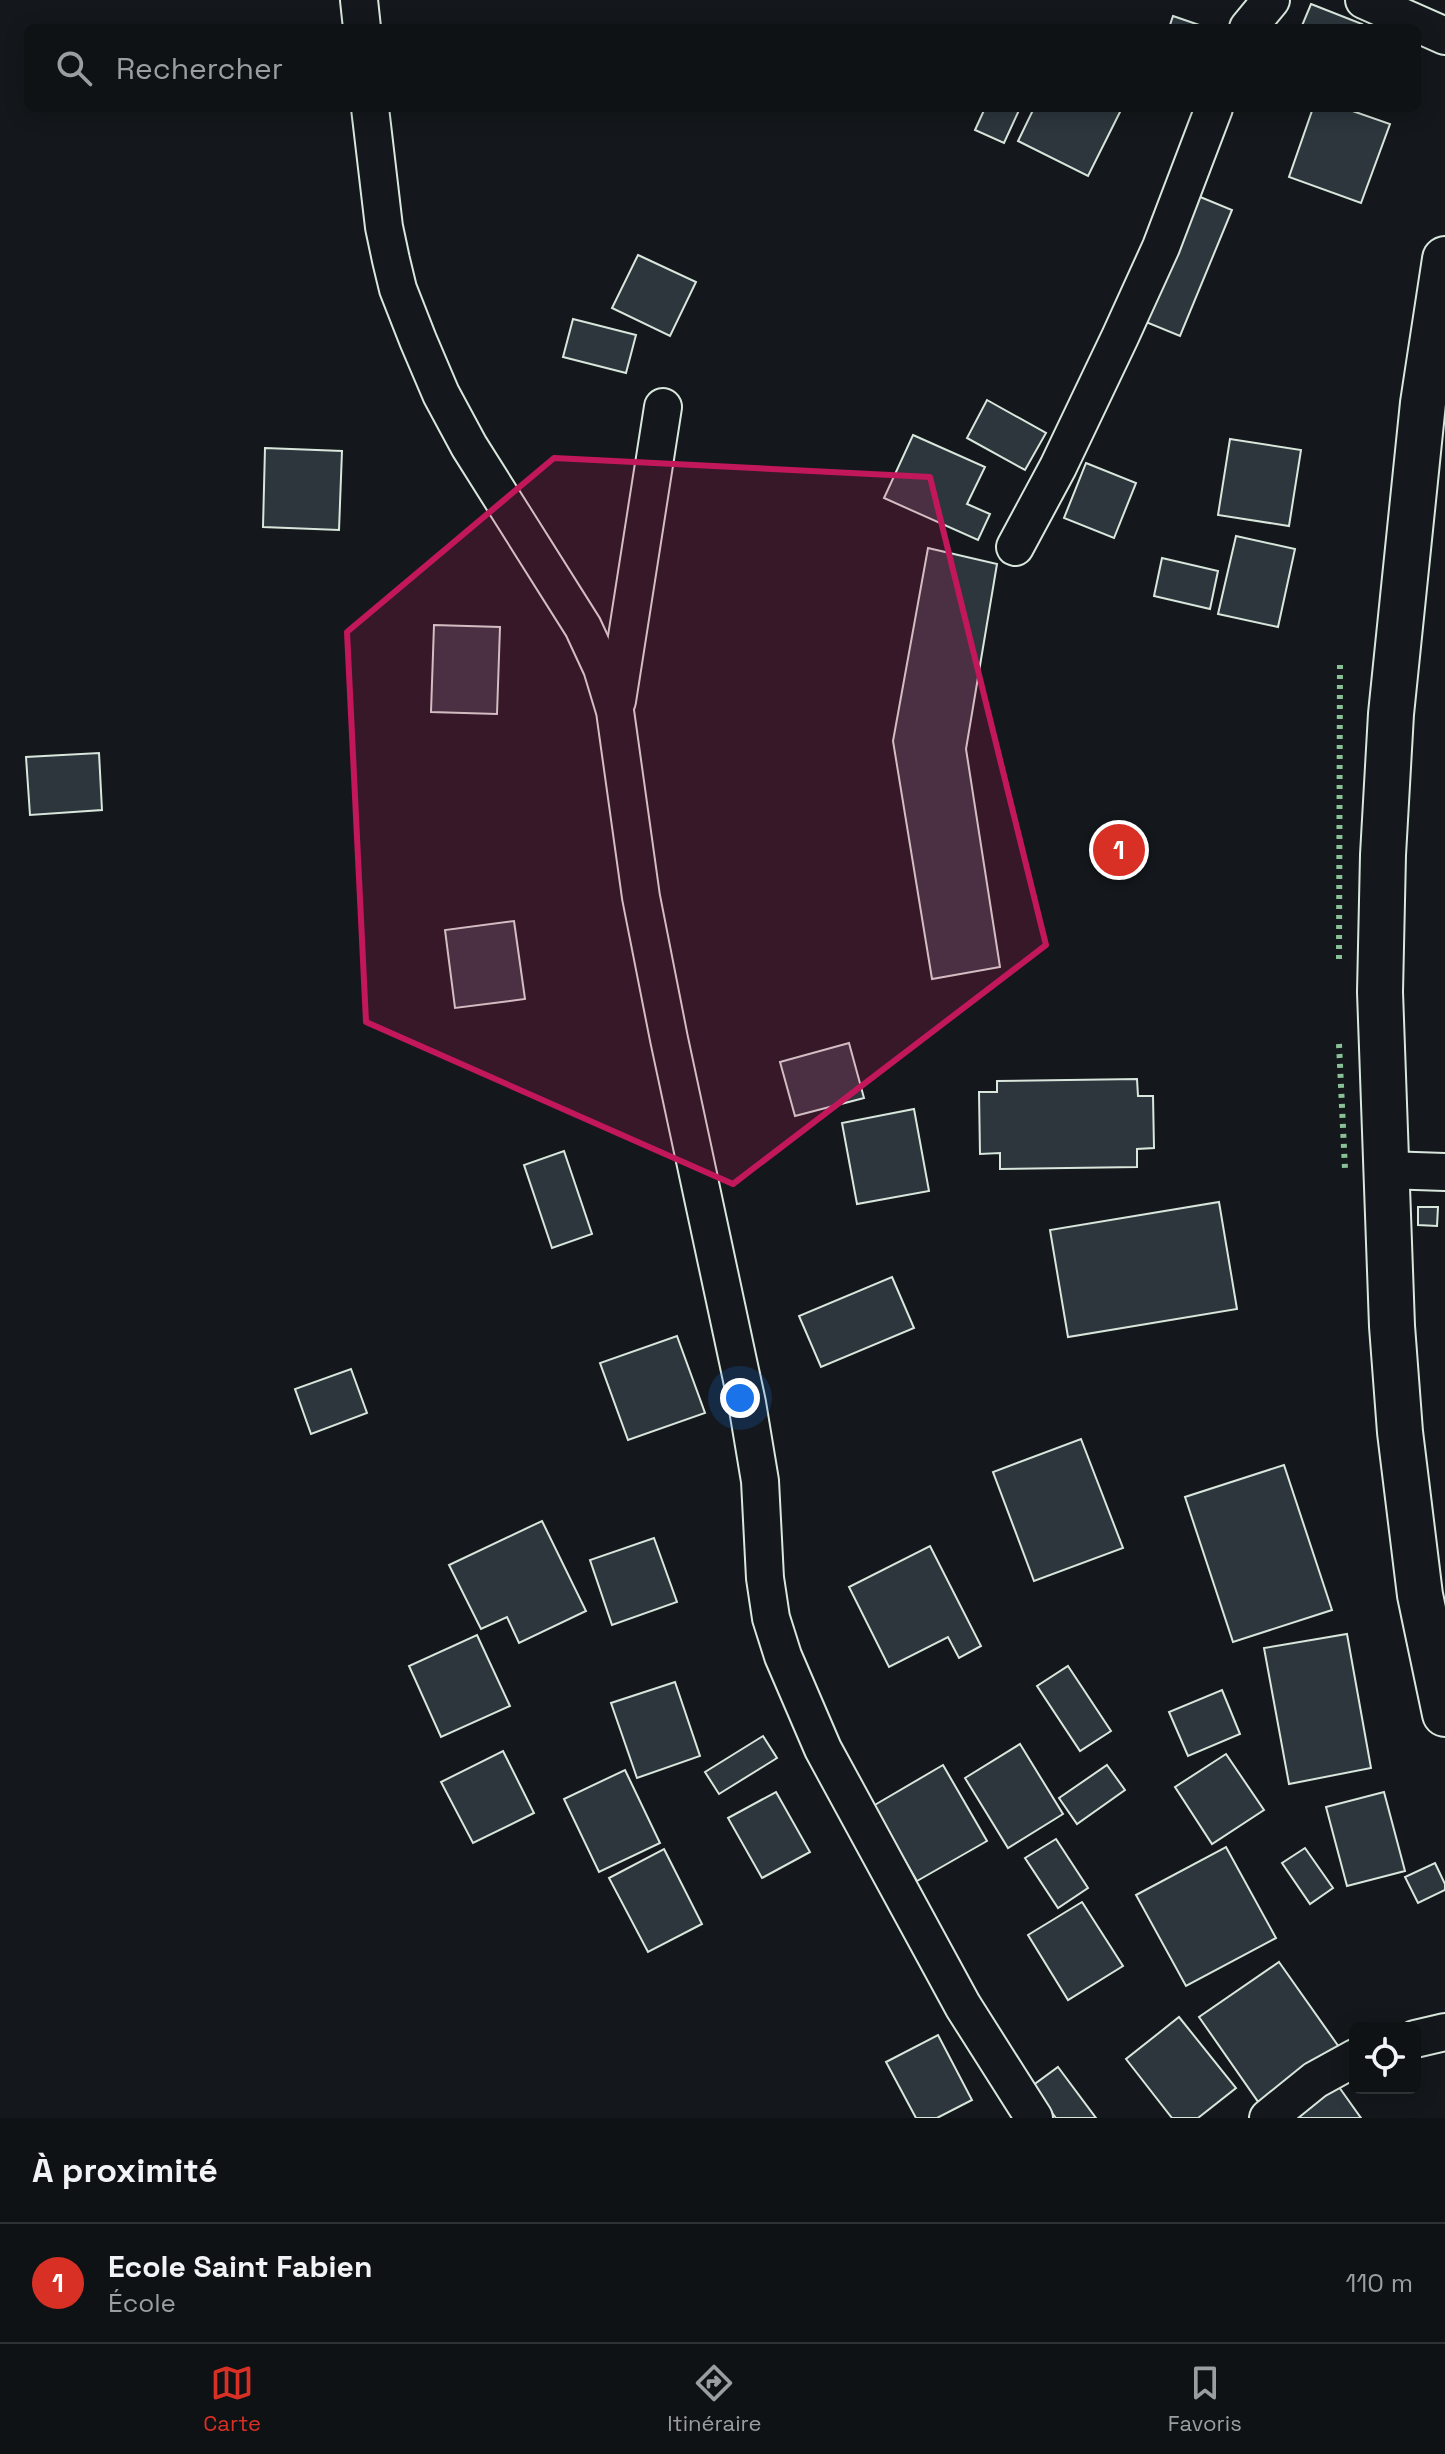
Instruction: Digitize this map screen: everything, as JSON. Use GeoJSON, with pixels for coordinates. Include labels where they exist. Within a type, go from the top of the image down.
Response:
{"type":"FeatureCollection","features":[{"type":"Feature","properties":{"kind":"main road"},"geometry":{"type":"LineString","coordinates":[[1445,259],[1423,403],[1391,714],[1383,855],[1380,992],[1392,1326],[1400,1432],[1420,1595],[1445,1714]]}},
{"type":"Feature","properties":{"kind":"street"},"geometry":{"type":"LineString","coordinates":[[359,0],[362,24]]}},
{"type":"Feature","properties":{"kind":"street"},"geometry":{"type":"LineString","coordinates":[[1251,24],[1271,0]]}},
{"type":"Feature","properties":{"kind":"street"},"geometry":{"type":"LineString","coordinates":[[1364,0],[1418,24]]}},
{"type":"Feature","properties":{"kind":"street"},"geometry":{"type":"LineString","coordinates":[[1421,25],[1445,36]]}},
{"type":"Feature","properties":{"kind":"street"},"geometry":{"type":"LineString","coordinates":[[370,112],[384,227],[398,289],[418,340],[441,394],[469,446],[583,627],[602,668],[615,711],[641,897],[747,1403],[760,1481],[765,1578],[771,1618],[783,1656],[823,1749],[963,2006],[1034,2118]]}},
{"type":"Feature","properties":{"kind":"street"},"geometry":{"type":"LineString","coordinates":[[1015,547],[1058,467],[1161,247],[1212,112]]}},
{"type":"Feature","properties":{"kind":"street"},"geometry":{"type":"LineString","coordinates":[[615,711],[663,407]]}},
{"type":"Feature","properties":{"kind":"street"},"geometry":{"type":"LineString","coordinates":[[1386,1170],[1445,1172]]}},
{"type":"Feature","properties":{"kind":"street"},"geometry":{"type":"LineString","coordinates":[[1421,2038],[1445,2032]]}},
{"type":"Feature","properties":{"kind":"street"},"geometry":{"type":"LineString","coordinates":[[1268,2118],[1315,2080],[1349,2061]]}},
{"type":"Feature","properties":{"kind":"highlighted area"},"geometry":{"type":"Polygon","coordinates":[[[554,458],[930,477],[1046,945],[733,1184],[366,1022],[347,632],[554,458]]]}},
{"type":"Feature","properties":{"kind":"building"},"geometry":{"type":"Polygon","coordinates":[[[1311,4],[1362,24],[1303,24],[1311,4]]]}},
{"type":"Feature","properties":{"kind":"building"},"geometry":{"type":"Polygon","coordinates":[[[1173,16],[1196,24],[1170,24],[1173,16]]]}},
{"type":"Feature","properties":{"kind":"building"},"geometry":{"type":"Polygon","coordinates":[[[983,112],[1018,112],[1004,143],[975,130],[983,112]]]}},
{"type":"Feature","properties":{"kind":"building"},"geometry":{"type":"Polygon","coordinates":[[[1032,112],[1120,112],[1088,176],[1018,141],[1032,112]]]}},
{"type":"Feature","properties":{"kind":"building"},"geometry":{"type":"Polygon","coordinates":[[[1312,112],[1356,112],[1390,124],[1361,203],[1289,177],[1312,112]]]}},
{"type":"Feature","properties":{"kind":"building"},"geometry":{"type":"Polygon","coordinates":[[[1193,194],[1232,210],[1180,336],[1141,320],[1193,194]]]}},
{"type":"Feature","properties":{"kind":"building"},"geometry":{"type":"Polygon","coordinates":[[[638,255],[696,282],[670,336],[612,308],[638,255]]]}},
{"type":"Feature","properties":{"kind":"building"},"geometry":{"type":"Polygon","coordinates":[[[573,319],[636,335],[626,373],[563,357],[573,319]]]}},
{"type":"Feature","properties":{"kind":"building"},"geometry":{"type":"Polygon","coordinates":[[[987,400],[1046,433],[1025,470],[967,438],[987,400]]]}},
{"type":"Feature","properties":{"kind":"building"},"geometry":{"type":"Polygon","coordinates":[[[913,435],[985,467],[967,504],[990,514],[978,540],[884,498],[913,435]]]}},
{"type":"Feature","properties":{"kind":"building"},"geometry":{"type":"Polygon","coordinates":[[[1230,439],[1301,450],[1289,526],[1218,515],[1230,439]]]}},
{"type":"Feature","properties":{"kind":"building"},"geometry":{"type":"Polygon","coordinates":[[[265,448],[342,451],[339,530],[263,527],[265,448]]]}},
{"type":"Feature","properties":{"kind":"building"},"geometry":{"type":"Polygon","coordinates":[[[1086,463],[1136,483],[1114,538],[1064,518],[1086,463]]]}},
{"type":"Feature","properties":{"kind":"building"},"geometry":{"type":"Polygon","coordinates":[[[1236,536],[1295,549],[1278,627],[1218,614],[1236,536]]]}},
{"type":"Feature","properties":{"kind":"building"},"geometry":{"type":"Polygon","coordinates":[[[928,548],[997,564],[966,749],[1000,967],[932,979],[893,741],[928,548]]]}},
{"type":"Feature","properties":{"kind":"building"},"geometry":{"type":"Polygon","coordinates":[[[1162,558],[1218,571],[1210,609],[1154,596],[1162,558]]]}},
{"type":"Feature","properties":{"kind":"building"},"geometry":{"type":"Polygon","coordinates":[[[434,625],[500,627],[497,714],[431,712],[434,625]]]}},
{"type":"Feature","properties":{"kind":"building"},"geometry":{"type":"Polygon","coordinates":[[[99,753],[102,810],[30,815],[26,757],[99,753]]]}},
{"type":"Feature","properties":{"kind":"building"},"geometry":{"type":"Polygon","coordinates":[[[514,921],[525,999],[455,1008],[445,930],[514,921]]]}},
{"type":"Feature","properties":{"kind":"building"},"geometry":{"type":"Polygon","coordinates":[[[849,1043],[864,1098],[795,1116],[780,1062],[849,1043]]]}},
{"type":"Feature","properties":{"kind":"building"},"geometry":{"type":"Polygon","coordinates":[[[1137,1079],[1138,1096],[1153,1096],[1154,1148],[1137,1149],[1137,1167],[1000,1169],[1000,1153],[980,1154],[979,1092],[997,1092],[997,1081],[1137,1079]]]}},
{"type":"Feature","properties":{"kind":"building"},"geometry":{"type":"Polygon","coordinates":[[[914,1109],[929,1191],[857,1204],[842,1123],[914,1109]]]}},
{"type":"Feature","properties":{"kind":"building"},"geometry":{"type":"Polygon","coordinates":[[[564,1151],[592,1234],[552,1248],[524,1165],[564,1151]]]}},
{"type":"Feature","properties":{"kind":"building"},"geometry":{"type":"Polygon","coordinates":[[[1219,1202],[1237,1309],[1068,1337],[1050,1230],[1219,1202]]]}},
{"type":"Feature","properties":{"kind":"building"},"geometry":{"type":"Polygon","coordinates":[[[1418,1207],[1438,1207],[1437,1226],[1418,1225],[1418,1207]]]}},
{"type":"Feature","properties":{"kind":"building"},"geometry":{"type":"Polygon","coordinates":[[[892,1277],[914,1328],[821,1367],[799,1316],[892,1277]]]}},
{"type":"Feature","properties":{"kind":"building"},"geometry":{"type":"Polygon","coordinates":[[[677,1336],[705,1413],[628,1440],[600,1363],[677,1336]]]}},
{"type":"Feature","properties":{"kind":"building"},"geometry":{"type":"Polygon","coordinates":[[[351,1369],[367,1413],[311,1434],[295,1389],[351,1369]]]}},
{"type":"Feature","properties":{"kind":"building"},"geometry":{"type":"Polygon","coordinates":[[[1081,1439],[1123,1548],[1034,1581],[993,1472],[1081,1439]]]}},
{"type":"Feature","properties":{"kind":"building"},"geometry":{"type":"Polygon","coordinates":[[[1284,1465],[1332,1610],[1233,1642],[1185,1497],[1284,1465]]]}},
{"type":"Feature","properties":{"kind":"building"},"geometry":{"type":"Polygon","coordinates":[[[542,1521],[586,1611],[519,1643],[507,1617],[481,1629],[449,1565],[542,1521]]]}},
{"type":"Feature","properties":{"kind":"building"},"geometry":{"type":"Polygon","coordinates":[[[654,1538],[677,1602],[612,1625],[590,1560],[654,1538]]]}},
{"type":"Feature","properties":{"kind":"building"},"geometry":{"type":"Polygon","coordinates":[[[930,1546],[981,1646],[959,1658],[948,1637],[889,1667],[849,1587],[930,1546]]]}},
{"type":"Feature","properties":{"kind":"building"},"geometry":{"type":"Polygon","coordinates":[[[1347,1634],[1371,1768],[1289,1784],[1264,1648],[1347,1634]]]}},
{"type":"Feature","properties":{"kind":"building"},"geometry":{"type":"Polygon","coordinates":[[[477,1635],[510,1706],[441,1737],[409,1666],[477,1635]]]}},
{"type":"Feature","properties":{"kind":"building"},"geometry":{"type":"Polygon","coordinates":[[[1068,1666],[1111,1731],[1080,1751],[1037,1686],[1068,1666]]]}},
{"type":"Feature","properties":{"kind":"building"},"geometry":{"type":"Polygon","coordinates":[[[675,1682],[700,1756],[637,1778],[611,1703],[675,1682]]]}},
{"type":"Feature","properties":{"kind":"building"},"geometry":{"type":"Polygon","coordinates":[[[1222,1690],[1240,1734],[1188,1756],[1169,1712],[1222,1690]]]}},
{"type":"Feature","properties":{"kind":"building"},"geometry":{"type":"Polygon","coordinates":[[[763,1736],[777,1758],[719,1794],[705,1772],[763,1736]]]}},
{"type":"Feature","properties":{"kind":"building"},"geometry":{"type":"Polygon","coordinates":[[[1020,1744],[1063,1814],[1008,1848],[965,1778],[1020,1744]]]}},
{"type":"Feature","properties":{"kind":"building"},"geometry":{"type":"Polygon","coordinates":[[[503,1751],[534,1813],[473,1843],[441,1782],[503,1751]]]}},
{"type":"Feature","properties":{"kind":"building"},"geometry":{"type":"Polygon","coordinates":[[[1226,1754],[1264,1810],[1212,1844],[1175,1787],[1226,1754]]]}},
{"type":"Feature","properties":{"kind":"building"},"geometry":{"type":"Polygon","coordinates":[[[943,1765],[987,1841],[917,1881],[873,1806],[943,1765]]]}},
{"type":"Feature","properties":{"kind":"building"},"geometry":{"type":"Polygon","coordinates":[[[1107,1765],[1125,1790],[1077,1824],[1059,1798],[1107,1765]]]}},
{"type":"Feature","properties":{"kind":"building"},"geometry":{"type":"Polygon","coordinates":[[[625,1770],[660,1843],[599,1872],[564,1799],[625,1770]]]}},
{"type":"Feature","properties":{"kind":"building"},"geometry":{"type":"Polygon","coordinates":[[[776,1792],[810,1852],[762,1878],[728,1818],[776,1792]]]}},
{"type":"Feature","properties":{"kind":"building"},"geometry":{"type":"Polygon","coordinates":[[[1384,1792],[1405,1871],[1347,1886],[1326,1807],[1384,1792]]]}},
{"type":"Feature","properties":{"kind":"building"},"geometry":{"type":"Polygon","coordinates":[[[1056,1839],[1088,1888],[1058,1908],[1025,1858],[1056,1839]]]}},
{"type":"Feature","properties":{"kind":"building"},"geometry":{"type":"Polygon","coordinates":[[[1226,1847],[1276,1938],[1186,1986],[1136,1895],[1226,1847]]]}},
{"type":"Feature","properties":{"kind":"building"},"geometry":{"type":"Polygon","coordinates":[[[1305,1848],[1333,1888],[1310,1904],[1282,1863],[1305,1848]]]}},
{"type":"Feature","properties":{"kind":"building"},"geometry":{"type":"Polygon","coordinates":[[[664,1849],[702,1924],[648,1952],[609,1878],[664,1849]]]}},
{"type":"Feature","properties":{"kind":"building"},"geometry":{"type":"Polygon","coordinates":[[[1435,1863],[1445,1890],[1418,1903],[1405,1877],[1435,1863]]]}},
{"type":"Feature","properties":{"kind":"building"},"geometry":{"type":"Polygon","coordinates":[[[1082,1902],[1123,1966],[1068,2000],[1028,1935],[1082,1902]]]}},
{"type":"Feature","properties":{"kind":"building"},"geometry":{"type":"Polygon","coordinates":[[[1279,1962],[1339,2047],[1259,2103],[1199,2017],[1279,1962]]]}},
{"type":"Feature","properties":{"kind":"building"},"geometry":{"type":"Polygon","coordinates":[[[1179,2017],[1236,2088],[1198,2118],[1172,2118],[1126,2059],[1179,2017]]]}},
{"type":"Feature","properties":{"kind":"building"},"geometry":{"type":"Polygon","coordinates":[[[938,2035],[972,2100],[937,2118],[916,2118],[886,2062],[938,2035]]]}},
{"type":"Feature","properties":{"kind":"building"},"geometry":{"type":"Polygon","coordinates":[[[1058,2067],[1096,2118],[1056,2118],[1032,2086],[1058,2067]]]}},
{"type":"Feature","properties":{"kind":"building"},"geometry":{"type":"Polygon","coordinates":[[[1334,2080],[1361,2118],[1281,2118],[1334,2080]]]}},
{"type":"Feature","properties":{"kind":"hedge"},"geometry":{"type":"LineString","coordinates":[[1339,959],[1340,661]]}},
{"type":"Feature","properties":{"kind":"hedge"},"geometry":{"type":"LineString","coordinates":[[1339,1044],[1345,1169]]}},
{"type":"Feature","properties":{"kind":"place","name":"Ecole Saint Fabien"},"geometry":{"type":"Point","coordinates":[1119,850]}}]}
